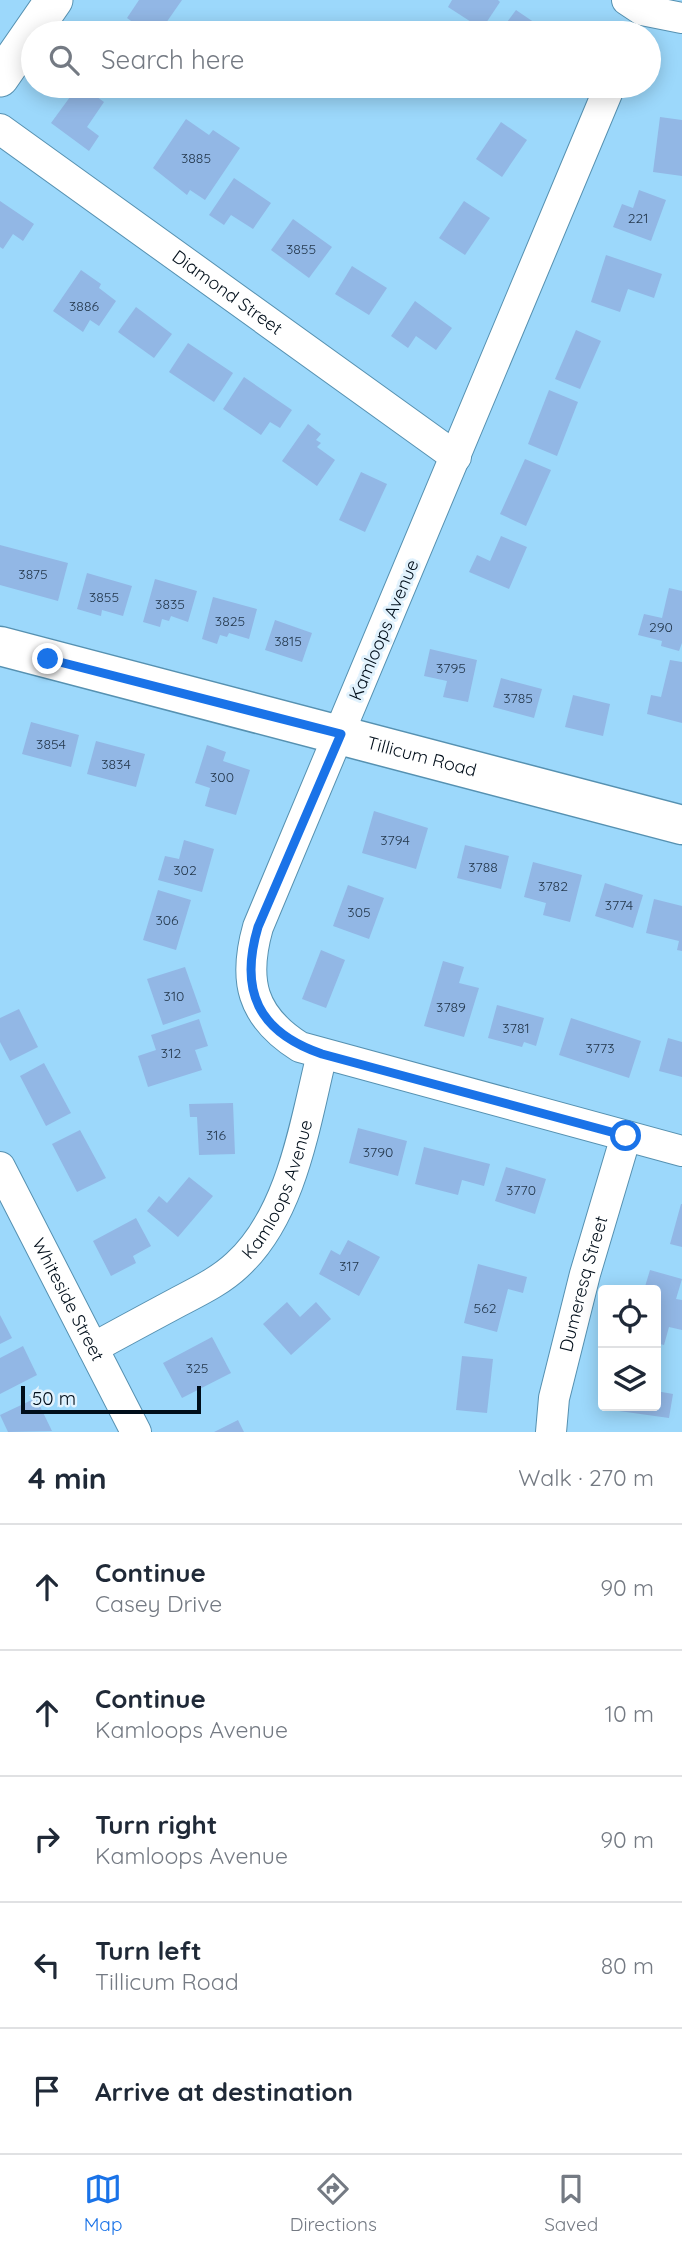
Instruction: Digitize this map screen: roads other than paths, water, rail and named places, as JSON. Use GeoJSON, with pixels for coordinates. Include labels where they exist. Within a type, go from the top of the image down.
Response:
{"type":"FeatureCollection","features":[{"type":"Feature","properties":{"kind":"main road","name":"Tillicum Road"},"geometry":{"type":"LineString","coordinates":[[0,646],[682,825]]}},
{"type":"Feature","properties":{"kind":"street"},"geometry":{"type":"LineString","coordinates":[[39,21],[54,0]]}},
{"type":"Feature","properties":{"kind":"street"},"geometry":{"type":"LineString","coordinates":[[637,11],[682,18]]}},
{"type":"Feature","properties":{"kind":"street"},"geometry":{"type":"LineString","coordinates":[[0,78],[21,48]]}},
{"type":"Feature","properties":{"kind":"street","name":"Kamloops Avenue"},"geometry":{"type":"LineString","coordinates":[[93,1348],[216,1282],[238,1264],[263,1236],[282,1201],[302,1136],[322,1054],[279,1034],[260,1009],[250,976],[251,951],[258,927],[606,98]]}},
{"type":"Feature","properties":{"kind":"street","name":"Diamond Street"},"geometry":{"type":"LineString","coordinates":[[0,129],[456,457]]}},
{"type":"Feature","properties":{"kind":"street"},"geometry":{"type":"LineString","coordinates":[[322,1054],[682,1151]]}},
{"type":"Feature","properties":{"kind":"street","name":"Dumeresq Street"},"geometry":{"type":"LineString","coordinates":[[551,1432],[554,1398],[585,1274],[626,1136]]}},
{"type":"Feature","properties":{"kind":"street","name":"Whiteside Street"},"geometry":{"type":"LineString","coordinates":[[0,1167],[136,1432]]}}]}
